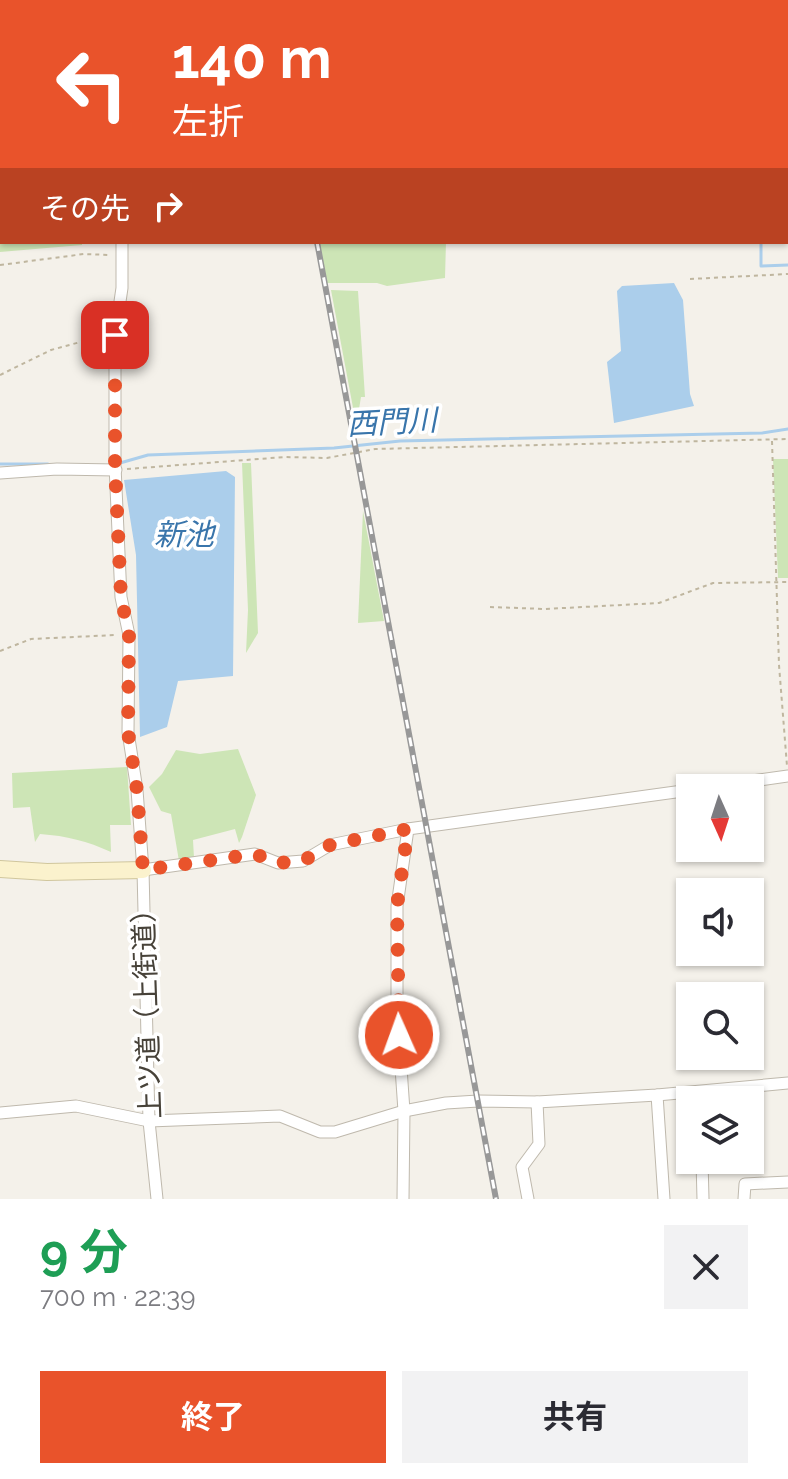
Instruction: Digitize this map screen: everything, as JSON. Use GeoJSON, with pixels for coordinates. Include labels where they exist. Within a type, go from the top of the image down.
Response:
{"type":"FeatureCollection","features":[{"type":"Feature","properties":{"kind":"street","name":"上ツ道（上街道）"},"geometry":{"type":"LineString","coordinates":[[122,244],[122,288],[115,335],[116,465],[121,597],[129,635],[128,732],[137,790],[143,870],[149,1121],[157,1199]]}},
{"type":"Feature","properties":{"kind":"street"},"geometry":{"type":"LineString","coordinates":[[0,473],[116,465]]}},
{"type":"Feature","properties":{"kind":"street"},"geometry":{"type":"LineString","coordinates":[[764,779],[788,775]]}},
{"type":"Feature","properties":{"kind":"street"},"geometry":{"type":"LineString","coordinates":[[0,869],[47,872],[143,870],[255,854],[278,863],[303,861],[330,845],[408,829],[676,792]]}},
{"type":"Feature","properties":{"kind":"street"},"geometry":{"type":"LineString","coordinates":[[403,1199],[404,1111],[397,1010],[397,906],[408,829]]}},
{"type":"Feature","properties":{"kind":"street"},"geometry":{"type":"LineString","coordinates":[[764,1087],[788,1083]]}},
{"type":"Feature","properties":{"kind":"street"},"geometry":{"type":"LineString","coordinates":[[657,1095],[664,1199]]}},
{"type":"Feature","properties":{"kind":"street"},"geometry":{"type":"LineString","coordinates":[[0,1113],[76,1106],[149,1121],[280,1116],[320,1132],[335,1132],[404,1111],[446,1103],[676,1095]]}},
{"type":"Feature","properties":{"kind":"street"},"geometry":{"type":"LineString","coordinates":[[528,1199],[522,1167],[539,1144],[537,1102]]}},
{"type":"Feature","properties":{"kind":"street"},"geometry":{"type":"LineString","coordinates":[[702,1174],[703,1199]]}},
{"type":"Feature","properties":{"kind":"street"},"geometry":{"type":"LineString","coordinates":[[744,1199],[745,1184],[788,1182]]}},
{"type":"Feature","properties":{"kind":"path"},"geometry":{"type":"LineString","coordinates":[[0,265],[84,254],[122,255]]}},
{"type":"Feature","properties":{"kind":"path"},"geometry":{"type":"LineString","coordinates":[[690,279],[788,274]]}},
{"type":"Feature","properties":{"kind":"path"},"geometry":{"type":"LineString","coordinates":[[0,375],[51,350],[103,335],[115,335]]}},
{"type":"Feature","properties":{"kind":"path"},"geometry":{"type":"LineString","coordinates":[[116,465],[327,458],[375,449],[788,439]]}},
{"type":"Feature","properties":{"kind":"path"},"geometry":{"type":"LineString","coordinates":[[772,440],[779,665],[788,775]]}},
{"type":"Feature","properties":{"kind":"path"},"geometry":{"type":"LineString","coordinates":[[490,607],[545,609],[659,603],[713,583],[788,582]]}},
{"type":"Feature","properties":{"kind":"path"},"geometry":{"type":"LineString","coordinates":[[0,651],[31,639],[129,635]]}},
{"type":"Feature","properties":{"kind":"green space"},"geometry":{"type":"Polygon","coordinates":[[[0,244],[82,244],[82,245],[0,252],[0,244]]]}},
{"type":"Feature","properties":{"kind":"green space"},"geometry":{"type":"Polygon","coordinates":[[[319,244],[446,244],[445,278],[387,286],[377,283],[327,283],[319,244]]]}},
{"type":"Feature","properties":{"kind":"green space"},"geometry":{"type":"Polygon","coordinates":[[[331,290],[358,291],[365,397],[361,397],[358,415],[354,415],[331,290]]]}},
{"type":"Feature","properties":{"kind":"green space"},"geometry":{"type":"Polygon","coordinates":[[[773,459],[788,459],[788,578],[778,578],[773,459]]]}},
{"type":"Feature","properties":{"kind":"green space"},"geometry":{"type":"Polygon","coordinates":[[[242,463],[251,463],[258,633],[246,653],[248,610],[242,463]]]}},
{"type":"Feature","properties":{"kind":"green space"},"geometry":{"type":"Polygon","coordinates":[[[363,511],[384,621],[358,623],[363,511]]]}},
{"type":"Feature","properties":{"kind":"green space"},"geometry":{"type":"Polygon","coordinates":[[[238,749],[256,795],[239,843],[235,829],[193,840],[194,858],[179,861],[171,814],[161,811],[149,787],[162,774],[176,750],[200,754],[238,749]]]}},
{"type":"Feature","properties":{"kind":"green space"},"geometry":{"type":"Polygon","coordinates":[[[127,767],[131,825],[110,825],[111,852],[59,836],[40,834],[35,842],[30,807],[13,808],[12,773],[127,767]]]}},
{"type":"Feature","properties":{"kind":"water"},"geometry":{"type":"Polygon","coordinates":[[[674,283],[683,300],[690,394],[694,406],[614,423],[607,362],[621,351],[617,291],[622,286],[674,283]]]}},
{"type":"Feature","properties":{"kind":"water","name":"新池"},"geometry":{"type":"Polygon","coordinates":[[[226,471],[235,477],[233,676],[178,681],[167,727],[140,737],[136,555],[124,480],[226,471]]]}},
{"type":"Feature","properties":{"kind":"waterway"},"geometry":{"type":"LineString","coordinates":[[761,244],[761,266],[788,265]]}},
{"type":"Feature","properties":{"kind":"waterway","name":"西門川"},"geometry":{"type":"LineString","coordinates":[[120,463],[148,455],[334,448],[400,441],[762,433],[788,429]]}},
{"type":"Feature","properties":{"kind":"waterway","name":"西門川"},"geometry":{"type":"LineString","coordinates":[[0,464],[48,464]]}},
{"type":"Feature","properties":{"kind":"railway"},"geometry":{"type":"LineString","coordinates":[[317,244],[496,1199]]}},
{"type":"Feature","properties":{"kind":"route"},"geometry":{"type":"LineString","coordinates":[[115,335],[115,466],[121,597],[129,635],[128,732],[137,790],[143,870],[255,854],[278,863],[303,861],[330,845],[408,829],[397,906],[399,1035]]}}]}
